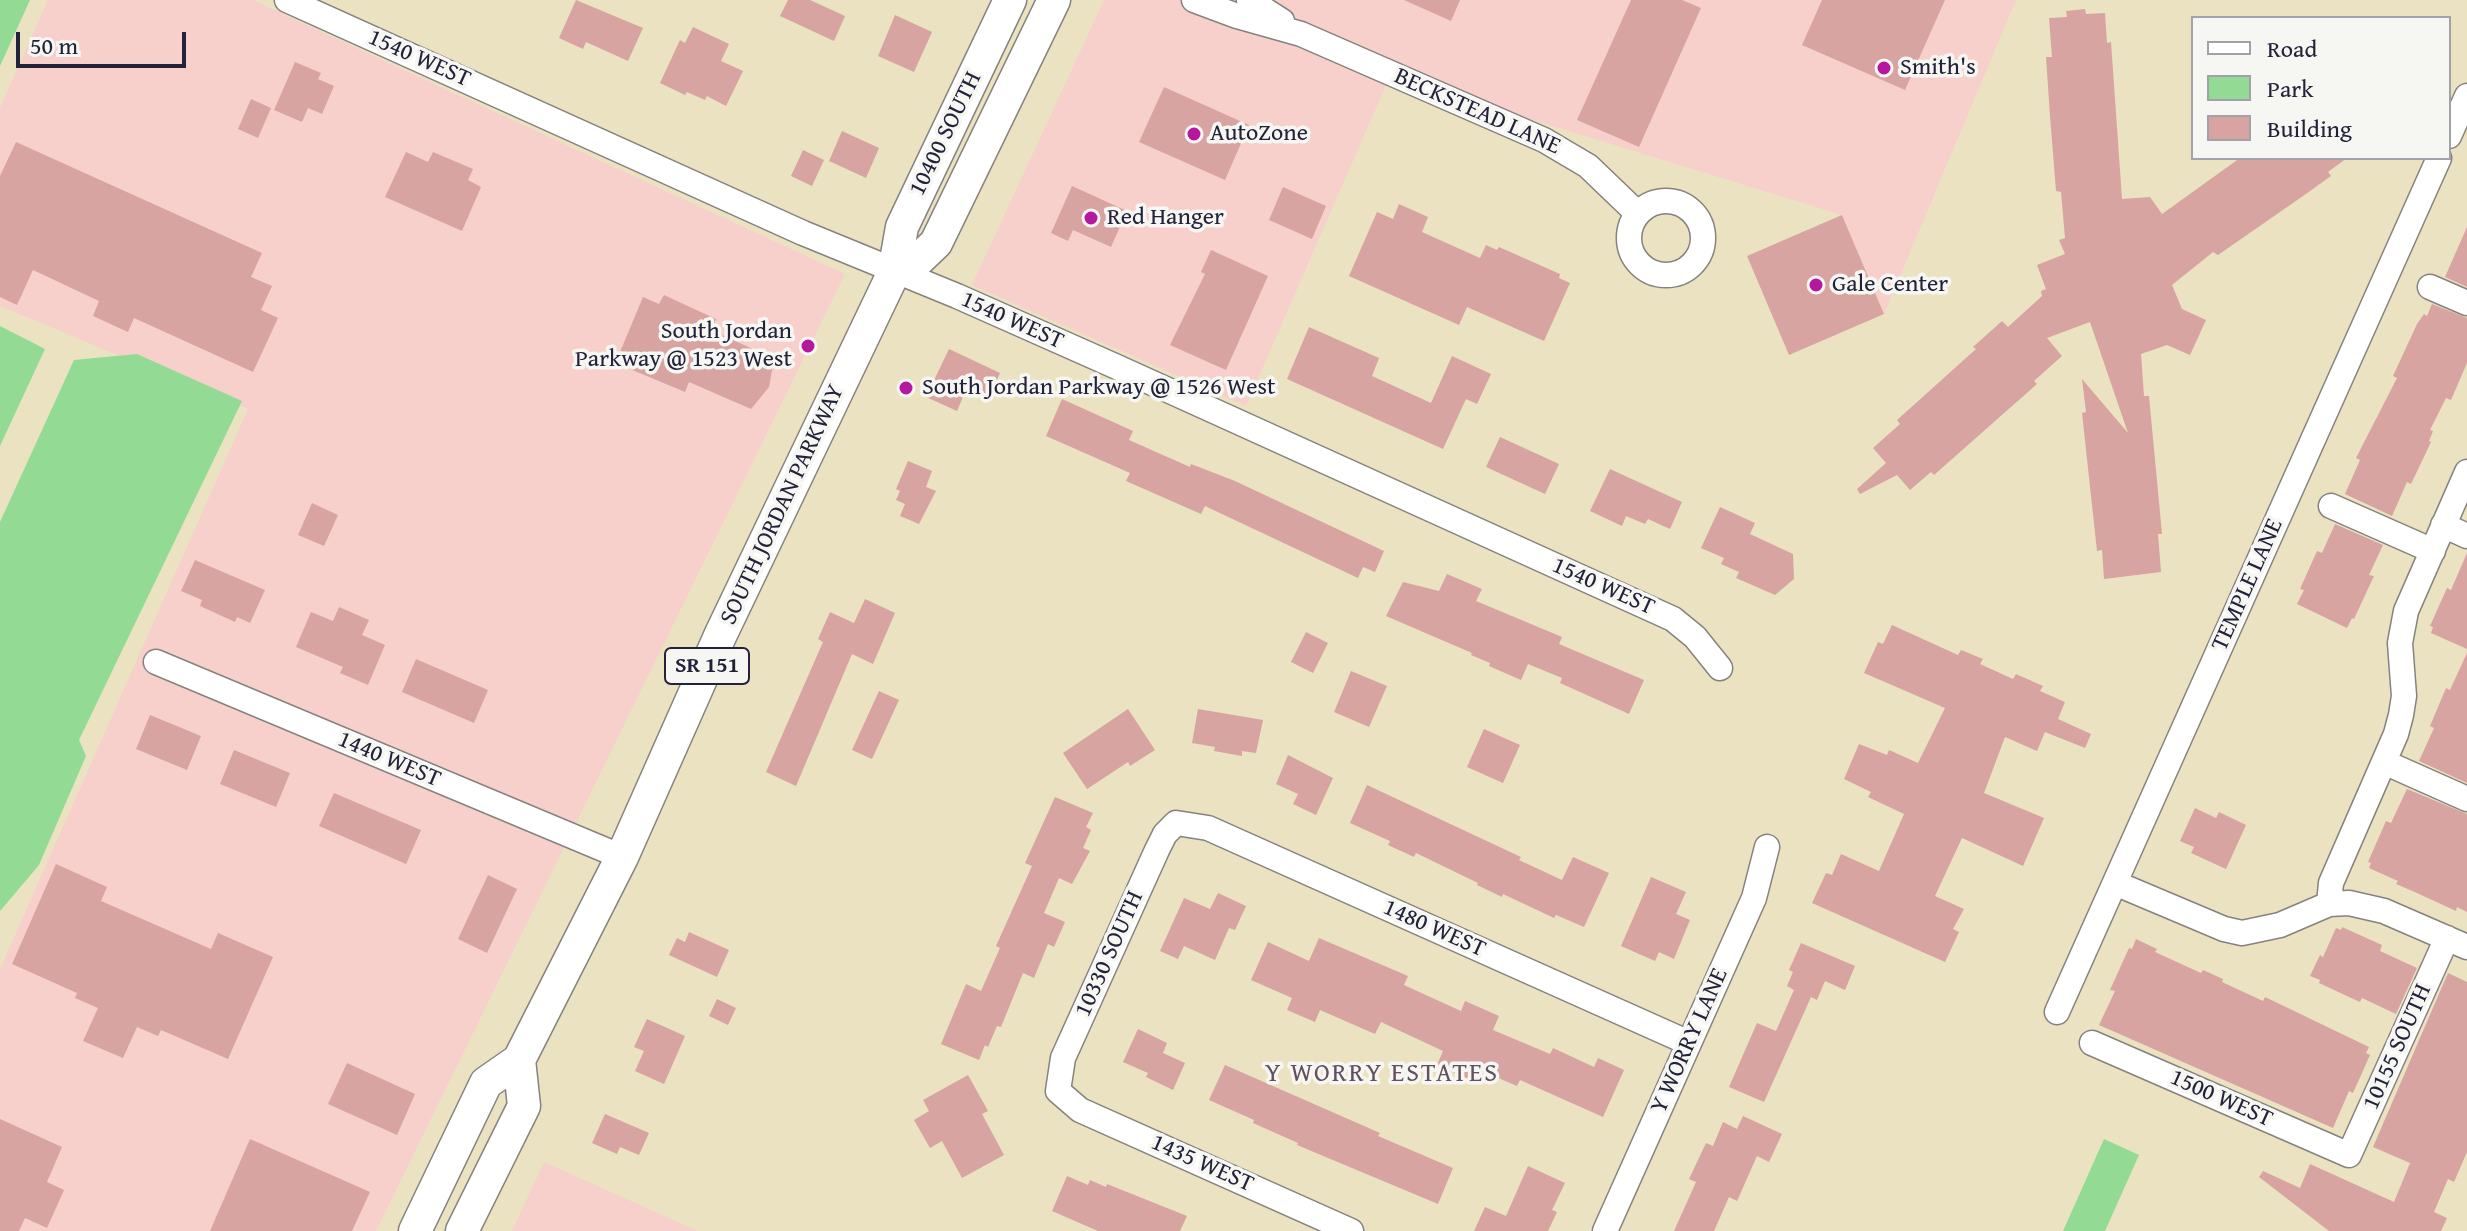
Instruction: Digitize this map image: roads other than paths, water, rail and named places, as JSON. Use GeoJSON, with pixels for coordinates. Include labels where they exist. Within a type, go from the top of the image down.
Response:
{"type":"FeatureCollection","features":[{"type":"Feature","properties":{"kind":"main road","name":"10400 SOUTH"},"geometry":{"type":"LineString","coordinates":[[894,272],[902,227],[1010,0]]}},
{"type":"Feature","properties":{"kind":"main road","name":"10400 SOUTH"},"geometry":{"type":"LineString","coordinates":[[894,272],[925,255],[944,229],[1054,0]]}},
{"type":"Feature","properties":{"kind":"main road","name":"SOUTH JORDAN PARKWAY"},"geometry":{"type":"LineString","coordinates":[[519,1060],[622,857],[720,636],[894,272]]}},
{"type":"Feature","properties":{"kind":"main road","name":"SR 151"},"geometry":{"type":"LineString","coordinates":[[415,1231],[486,1083],[519,1060]]}},
{"type":"Feature","properties":{"kind":"main road"},"geometry":{"type":"LineString","coordinates":[[462,1231],[524,1106],[519,1060]]}},
{"type":"Feature","properties":{"kind":"street","name":"1540 WEST"},"geometry":{"type":"LineString","coordinates":[[287,0],[894,272],[957,296],[1088,354],[1673,619],[1695,637],[1720,668]]}},
{"type":"Feature","properties":{"kind":"street","name":"BECKSTEAD LANE"},"geometry":{"type":"LineString","coordinates":[[1194,0],[1301,34],[1557,147],[1596,173],[1638,214]]}},
{"type":"Feature","properties":{"kind":"street","name":"BECKSTEAD LANE"},"geometry":{"type":"LineString","coordinates":[[1249,0],[1301,34]]}},
{"type":"Feature","properties":{"kind":"street"},"geometry":{"type":"LineString","coordinates":[[2451,132],[2467,96]]}},
{"type":"Feature","properties":{"kind":"street","name":"TEMPLE LANE"},"geometry":{"type":"LineString","coordinates":[[2057,1012],[2438,160]]}},
{"type":"Feature","properties":{"kind":"street"},"geometry":{"type":"LineString","coordinates":[[2430,287],[2467,303]]}},
{"type":"Feature","properties":{"kind":"street"},"geometry":{"type":"LineString","coordinates":[[2329,904],[2331,883],[2401,715],[2404,696],[2401,626],[2467,472]]}},
{"type":"Feature","properties":{"kind":"street"},"geometry":{"type":"LineString","coordinates":[[2331,506],[2433,551]]}},
{"type":"Feature","properties":{"kind":"street"},"geometry":{"type":"LineString","coordinates":[[2443,525],[2467,536]]}},
{"type":"Feature","properties":{"kind":"street","name":"1440 WEST"},"geometry":{"type":"LineString","coordinates":[[156,662],[622,857]]}},
{"type":"Feature","properties":{"kind":"street"},"geometry":{"type":"LineString","coordinates":[[2384,762],[2467,799]]}},
{"type":"Feature","properties":{"kind":"street","name":"1480 WEST"},"geometry":{"type":"LineString","coordinates":[[1176,823],[1208,828],[1689,1043]]}},
{"type":"Feature","properties":{"kind":"street","name":"10330 SOUTH"},"geometry":{"type":"LineString","coordinates":[[1058,1091],[1063,1058],[1157,850],[1165,834],[1176,823]]}},
{"type":"Feature","properties":{"kind":"street","name":"Y WORRY LANE"},"geometry":{"type":"LineString","coordinates":[[1605,1231],[1754,898],[1767,847]]}},
{"type":"Feature","properties":{"kind":"street"},"geometry":{"type":"LineString","coordinates":[[2115,883],[2224,929],[2242,933],[2280,925],[2329,904],[2368,906],[2457,943]]}},
{"type":"Feature","properties":{"kind":"street","name":"10155 SOUTH"},"geometry":{"type":"LineString","coordinates":[[2349,1155],[2457,943]]}},
{"type":"Feature","properties":{"kind":"street","name":"1500 WEST"},"geometry":{"type":"LineString","coordinates":[[2092,1043],[2349,1155]]}},
{"type":"Feature","properties":{"kind":"street","name":"1435 WEST"},"geometry":{"type":"LineString","coordinates":[[1058,1091],[1080,1110],[1351,1231]]}},
{"type":"Feature","properties":{"kind":"place","name":"Smith's"},"geometry":{"type":"Point","coordinates":[1884,68]}},
{"type":"Feature","properties":{"kind":"place","name":"AutoZone"},"geometry":{"type":"Point","coordinates":[1194,134]}},
{"type":"Feature","properties":{"kind":"place","name":"Red Hanger"},"geometry":{"type":"Point","coordinates":[1091,218]}},
{"type":"Feature","properties":{"kind":"place","name":"Gale Center"},"geometry":{"type":"Point","coordinates":[1816,285]}},
{"type":"Feature","properties":{"kind":"place","name":"South Jordan Parkway @ 1523 West"},"geometry":{"type":"Point","coordinates":[808,346]}},
{"type":"Feature","properties":{"kind":"place","name":"South Jordan Parkway @ 1526 West"},"geometry":{"type":"Point","coordinates":[906,388]}},
{"type":"Feature","properties":{"kind":"district","name":"Y WORRY ESTATES"},"geometry":{"type":"Point","coordinates":[1382,1074]}}]}
